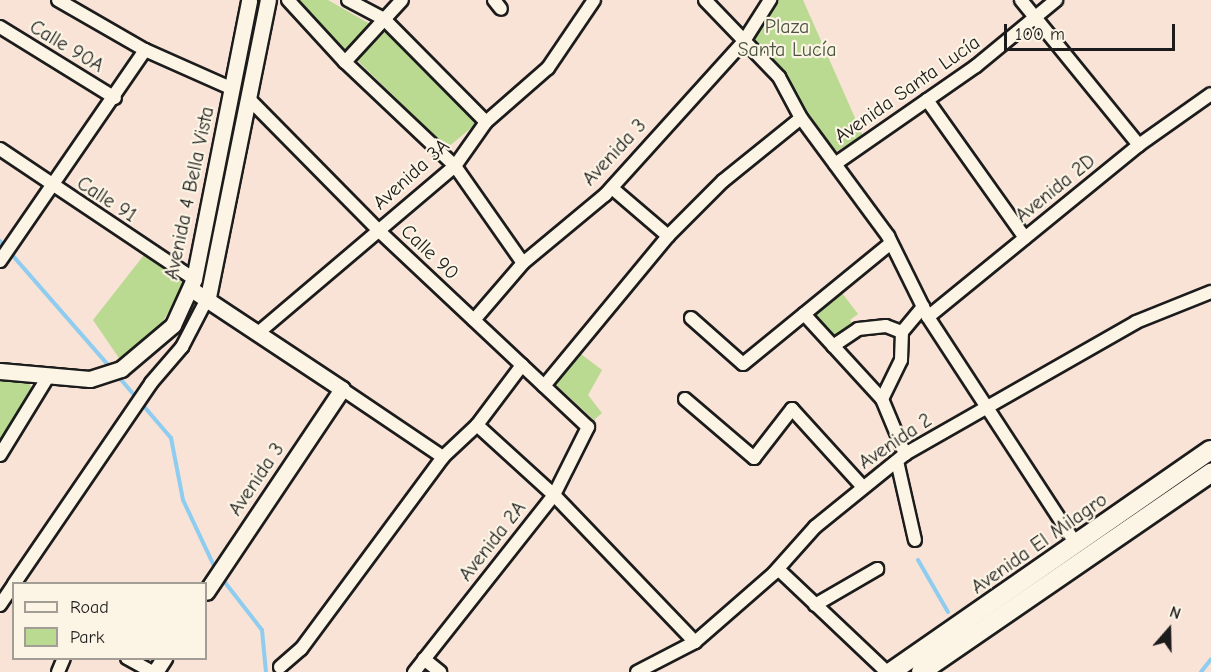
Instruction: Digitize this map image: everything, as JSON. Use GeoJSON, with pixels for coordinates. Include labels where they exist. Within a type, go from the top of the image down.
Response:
{"type":"FeatureCollection","features":[{"type":"Feature","properties":{"kind":"main road","name":"Avenida El Milagro"},"geometry":{"type":"LineString","coordinates":[[889,672],[1211,450]]}},
{"type":"Feature","properties":{"kind":"main road","name":"Avenida El Milagro"},"geometry":{"type":"LineString","coordinates":[[921,672],[1211,474]]}},
{"type":"Feature","properties":{"kind":"street"},"geometry":{"type":"LineString","coordinates":[[58,0],[145,50],[233,89]]}},
{"type":"Feature","properties":{"kind":"street","name":"Avenida 4 Bella Vista"},"geometry":{"type":"LineString","coordinates":[[48,375],[90,379],[121,369],[159,341],[192,284],[233,89],[249,0]]}},
{"type":"Feature","properties":{"kind":"street","name":"Avenida 4 Bella Vista"},"geometry":{"type":"LineString","coordinates":[[207,297],[250,101],[268,0]]}},
{"type":"Feature","properties":{"kind":"street"},"geometry":{"type":"LineString","coordinates":[[288,0],[345,62],[455,166],[523,263]]}},
{"type":"Feature","properties":{"kind":"street"},"geometry":{"type":"LineString","coordinates":[[348,0],[384,19],[486,122]]}},
{"type":"Feature","properties":{"kind":"street"},"geometry":{"type":"LineString","coordinates":[[345,62],[402,0]]}},
{"type":"Feature","properties":{"kind":"street","name":"Avenida 3A"},"geometry":{"type":"LineString","coordinates":[[258,333],[455,166],[486,122],[548,68],[594,0]]}},
{"type":"Feature","properties":{"kind":"street"},"geometry":{"type":"LineString","coordinates":[[705,0],[779,77],[801,118],[891,243],[926,312],[989,405],[1076,544]]}},
{"type":"Feature","properties":{"kind":"street","name":"Avenida 3"},"geometry":{"type":"LineString","coordinates":[[474,320],[523,263],[612,188],[744,41],[770,0]]}},
{"type":"Feature","properties":{"kind":"street"},"geometry":{"type":"LineString","coordinates":[[1021,0],[1139,145]]}},
{"type":"Feature","properties":{"kind":"street","name":"Avenida Santa Lucía"},"geometry":{"type":"LineString","coordinates":[[835,164],[927,100],[1056,0]]}},
{"type":"Feature","properties":{"kind":"street","name":"Calle 90A"},"geometry":{"type":"LineString","coordinates":[[0,27],[115,98]]}},
{"type":"Feature","properties":{"kind":"street"},"geometry":{"type":"LineString","coordinates":[[0,261],[49,184],[115,98],[145,50]]}},
{"type":"Feature","properties":{"kind":"street","name":"Avenida 2D"},"geometry":{"type":"LineString","coordinates":[[902,332],[1025,238],[1139,145],[1211,95]]}},
{"type":"Feature","properties":{"kind":"street"},"geometry":{"type":"LineString","coordinates":[[927,100],[1025,238]]}},
{"type":"Feature","properties":{"kind":"street","name":"Calle 90"},"geometry":{"type":"LineString","coordinates":[[250,101],[378,230],[588,427]]}},
{"type":"Feature","properties":{"kind":"street"},"geometry":{"type":"LineString","coordinates":[[544,386],[668,236],[723,181],[801,118]]}},
{"type":"Feature","properties":{"kind":"street","name":"Calle 91"},"geometry":{"type":"LineString","coordinates":[[0,149],[192,284]]}},
{"type":"Feature","properties":{"kind":"street"},"geometry":{"type":"LineString","coordinates":[[612,188],[668,236]]}},
{"type":"Feature","properties":{"kind":"street"},"geometry":{"type":"LineString","coordinates":[[691,318],[743,364],[891,243]]}},
{"type":"Feature","properties":{"kind":"street"},"geometry":{"type":"LineString","coordinates":[[192,284],[258,333],[443,457]]}},
{"type":"Feature","properties":{"kind":"street","name":"Avenida 2"},"geometry":{"type":"LineString","coordinates":[[637,672],[695,642],[778,568],[815,527],[862,486],[901,458],[1136,322],[1211,292]]}},
{"type":"Feature","properties":{"kind":"street"},"geometry":{"type":"LineString","coordinates":[[15,582],[151,382],[189,336],[207,297]]}},
{"type":"Feature","properties":{"kind":"street"},"geometry":{"type":"LineString","coordinates":[[804,314],[882,399],[901,458],[915,540]]}},
{"type":"Feature","properties":{"kind":"street"},"geometry":{"type":"LineString","coordinates":[[833,346],[858,329],[885,326],[902,332],[901,360],[882,399]]}},
{"type":"Feature","properties":{"kind":"street"},"geometry":{"type":"LineString","coordinates":[[280,667],[301,649],[443,457],[477,425],[522,365]]}},
{"type":"Feature","properties":{"kind":"street"},"geometry":{"type":"LineString","coordinates":[[0,371],[48,375],[0,454]]}},
{"type":"Feature","properties":{"kind":"street","name":"Avenida 3"},"geometry":{"type":"LineString","coordinates":[[207,590],[342,389]]}},
{"type":"Feature","properties":{"kind":"street"},"geometry":{"type":"LineString","coordinates":[[685,399],[754,458],[792,408],[862,486]]}},
{"type":"Feature","properties":{"kind":"street"},"geometry":{"type":"LineString","coordinates":[[477,425],[554,495],[695,642]]}},
{"type":"Feature","properties":{"kind":"street","name":"Avenida 2A"},"geometry":{"type":"LineString","coordinates":[[414,672],[554,495],[588,427]]}},
{"type":"Feature","properties":{"kind":"street"},"geometry":{"type":"LineString","coordinates":[[778,568],[889,672]]}},
{"type":"Feature","properties":{"kind":"street"},"geometry":{"type":"LineString","coordinates":[[815,605],[877,569]]}},
{"type":"Feature","properties":{"kind":"street"},"geometry":{"type":"LineString","coordinates":[[0,605],[10,589]]}},
{"type":"Feature","properties":{"kind":"street"},"geometry":{"type":"LineString","coordinates":[[424,659],[440,672]]}},
{"type":"Feature","properties":{"kind":"street"},"geometry":{"type":"LineString","coordinates":[[131,660],[154,672]]}},
{"type":"Feature","properties":{"kind":"green space"},"geometry":{"type":"Polygon","coordinates":[[[298,0],[328,0],[370,24],[345,49],[298,0]]]}},
{"type":"Feature","properties":{"kind":"green space","name":"Plaza Santa Lucía"},"geometry":{"type":"Polygon","coordinates":[[[776,0],[803,0],[863,136],[835,152],[785,79],[748,43],[776,0]]]}},
{"type":"Feature","properties":{"kind":"green space"},"geometry":{"type":"Polygon","coordinates":[[[386,31],[477,123],[447,148],[357,60],[386,31]]]}},
{"type":"Feature","properties":{"kind":"green space"},"geometry":{"type":"Polygon","coordinates":[[[144,255],[185,284],[160,326],[121,361],[93,320],[144,255]]]}},
{"type":"Feature","properties":{"kind":"green space"},"geometry":{"type":"Polygon","coordinates":[[[842,293],[858,314],[850,320],[854,325],[832,339],[811,314],[842,293]]]}},
{"type":"Feature","properties":{"kind":"green space"},"geometry":{"type":"Polygon","coordinates":[[[581,354],[602,370],[588,395],[602,413],[594,420],[555,384],[581,354]]]}},
{"type":"Feature","properties":{"kind":"green space"},"geometry":{"type":"Polygon","coordinates":[[[0,375],[29,382],[33,391],[0,447],[0,375]]]}},
{"type":"Feature","properties":{"kind":"waterway"},"geometry":{"type":"LineString","coordinates":[[0,241],[110,367]]}},
{"type":"Feature","properties":{"kind":"waterway"},"geometry":{"type":"LineString","coordinates":[[117,375],[171,438],[183,500],[216,570]]}},
{"type":"Feature","properties":{"kind":"waterway"},"geometry":{"type":"LineString","coordinates":[[918,560],[948,612]]}},
{"type":"Feature","properties":{"kind":"waterway"},"geometry":{"type":"LineString","coordinates":[[220,576],[262,630],[266,672]]}},
{"type":"Feature","properties":{"kind":"waterway"},"geometry":{"type":"LineString","coordinates":[[1201,672],[1211,659]]}}]}
